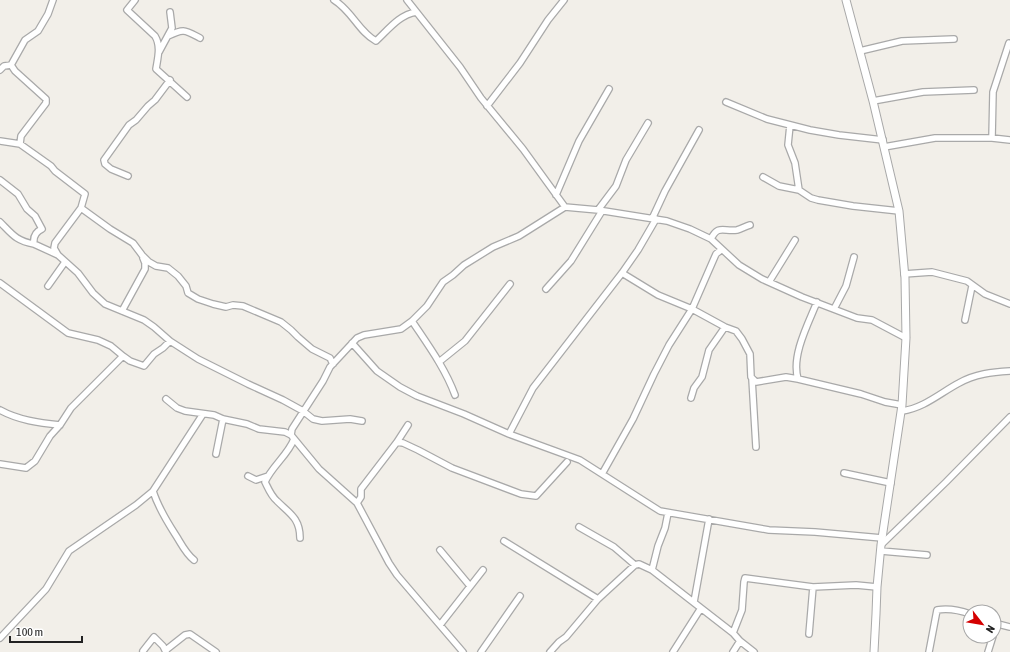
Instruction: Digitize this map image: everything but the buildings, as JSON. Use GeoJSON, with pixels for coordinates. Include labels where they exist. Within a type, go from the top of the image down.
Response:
{"type":"FeatureCollection","features":[{"type":"Feature","properties":{"kind":"street"},"geometry":{"type":"LineString","coordinates":[[11,65],[25,40],[38,30],[48,14],[53,0]]}},
{"type":"Feature","properties":{"kind":"street"},"geometry":{"type":"LineString","coordinates":[[135,0],[126,10],[155,36],[158,41],[159,53],[156,69],[170,80],[187,97]]}},
{"type":"Feature","properties":{"kind":"street"},"geometry":{"type":"LineString","coordinates":[[334,0],[342,5],[363,31],[376,42],[394,24],[407,14],[416,12]]}},
{"type":"Feature","properties":{"kind":"street"},"geometry":{"type":"LineString","coordinates":[[416,0],[409,3],[456,61],[487,106],[523,149],[565,207]]}},
{"type":"Feature","properties":{"kind":"street"},"geometry":{"type":"LineString","coordinates":[[487,106],[520,64],[548,20],[564,0]]}},
{"type":"Feature","properties":{"kind":"street"},"geometry":{"type":"LineString","coordinates":[[846,0],[873,101],[899,210],[904,274],[906,338],[902,408],[890,483],[877,587],[874,652]]}},
{"type":"Feature","properties":{"kind":"street"},"geometry":{"type":"LineString","coordinates":[[159,53],[172,28],[170,12]]}},
{"type":"Feature","properties":{"kind":"street"},"geometry":{"type":"LineString","coordinates":[[168,36],[180,30],[187,31],[200,38]]}},
{"type":"Feature","properties":{"kind":"street"},"geometry":{"type":"LineString","coordinates":[[860,51],[902,41],[954,39]]}},
{"type":"Feature","properties":{"kind":"street"},"geometry":{"type":"LineString","coordinates":[[992,138],[993,92],[1009,43]]}},
{"type":"Feature","properties":{"kind":"street"},"geometry":{"type":"LineString","coordinates":[[0,70],[4,66],[11,65]]}},
{"type":"Feature","properties":{"kind":"street"},"geometry":{"type":"LineString","coordinates":[[11,65],[15,71],[46,99],[46,103],[20,136],[20,144]]}},
{"type":"Feature","properties":{"kind":"street"},"geometry":{"type":"LineString","coordinates":[[128,176],[111,169],[105,164],[104,160],[129,125],[136,120],[155,100],[170,80]]}},
{"type":"Feature","properties":{"kind":"street"},"geometry":{"type":"LineString","coordinates":[[556,195],[579,142],[608,89]]}},
{"type":"Feature","properties":{"kind":"street"},"geometry":{"type":"LineString","coordinates":[[873,101],[923,92],[974,90]]}},
{"type":"Feature","properties":{"kind":"street"},"geometry":{"type":"LineString","coordinates":[[726,102],[767,119],[810,130],[882,140]]}},
{"type":"Feature","properties":{"kind":"street"},"geometry":{"type":"LineString","coordinates":[[546,289],[571,261],[616,186],[626,160],[648,123]]}},
{"type":"Feature","properties":{"kind":"street"},"geometry":{"type":"LineString","coordinates":[[790,125],[788,145],[795,163],[799,190]]}},
{"type":"Feature","properties":{"kind":"street"},"geometry":{"type":"LineString","coordinates":[[509,434],[533,388],[638,250],[654,219],[665,191],[699,130]]}},
{"type":"Feature","properties":{"kind":"street"},"geometry":{"type":"LineString","coordinates":[[884,147],[935,138],[992,138],[1010,140]]}},
{"type":"Feature","properties":{"kind":"street"},"geometry":{"type":"LineString","coordinates":[[0,141],[20,144],[85,194],[81,208],[55,243],[54,248],[58,255],[78,273],[93,293],[105,304],[144,320],[170,341],[198,359],[303,411],[313,419],[322,421],[350,419],[362,421]]}},
{"type":"Feature","properties":{"kind":"street"},"geometry":{"type":"LineString","coordinates":[[763,177],[779,186],[799,190],[811,198],[818,200],[854,206],[899,210]]}},
{"type":"Feature","properties":{"kind":"street"},"geometry":{"type":"LineString","coordinates":[[0,180],[18,194],[42,229],[37,231],[33,238],[34,244]]}},
{"type":"Feature","properties":{"kind":"street"},"geometry":{"type":"LineString","coordinates":[[300,538],[299,527],[295,519],[275,500],[265,482],[291,446],[290,434],[333,364],[357,338],[364,335],[401,329],[428,306],[443,282],[464,265],[493,247],[519,236],[565,207],[667,221],[690,229],[711,239],[739,265],[769,282],[857,318],[872,320],[906,338]]}},
{"type":"Feature","properties":{"kind":"street"},"geometry":{"type":"LineString","coordinates":[[81,208],[110,229],[133,243],[142,255],[156,266],[168,268],[178,276],[186,286],[188,293],[198,299],[213,304],[226,307],[233,305],[243,306],[281,322],[312,349],[330,358],[333,364]]}},
{"type":"Feature","properties":{"kind":"street"},"geometry":{"type":"LineString","coordinates":[[0,222],[12,235],[24,242],[34,244],[58,255]]}},
{"type":"Feature","properties":{"kind":"street"},"geometry":{"type":"LineString","coordinates":[[711,239],[714,232],[719,230],[737,230],[750,225]]}},
{"type":"Feature","properties":{"kind":"street"},"geometry":{"type":"LineString","coordinates":[[769,282],[795,240]]}},
{"type":"Feature","properties":{"kind":"street"},"geometry":{"type":"LineString","coordinates":[[602,474],[633,420],[669,345],[692,309],[707,278],[716,254],[722,250]]}},
{"type":"Feature","properties":{"kind":"street"},"geometry":{"type":"LineString","coordinates":[[122,311],[145,269],[145,263],[142,255]]}},
{"type":"Feature","properties":{"kind":"street"},"geometry":{"type":"LineString","coordinates":[[834,309],[846,286],[854,257]]}},
{"type":"Feature","properties":{"kind":"street"},"geometry":{"type":"LineString","coordinates":[[48,286],[65,262]]}},
{"type":"Feature","properties":{"kind":"street"},"geometry":{"type":"LineString","coordinates":[[904,274],[932,272],[967,282],[985,294],[1010,304]]}},
{"type":"Feature","properties":{"kind":"street"},"geometry":{"type":"LineString","coordinates":[[622,273],[658,295],[692,309],[725,327],[736,331],[747,348],[750,359],[756,448]]}},
{"type":"Feature","properties":{"kind":"street"},"geometry":{"type":"LineString","coordinates":[[0,283],[68,333],[104,342],[130,361],[144,366],[154,354],[170,341]]}},
{"type":"Feature","properties":{"kind":"street"},"geometry":{"type":"LineString","coordinates":[[439,362],[465,341],[510,284]]}},
{"type":"Feature","properties":{"kind":"street"},"geometry":{"type":"LineString","coordinates":[[965,320],[972,286]]}},
{"type":"Feature","properties":{"kind":"street"},"geometry":{"type":"LineString","coordinates":[[798,379],[798,352],[817,302]]}},
{"type":"Feature","properties":{"kind":"street"},"geometry":{"type":"LineString","coordinates":[[412,321],[434,351],[450,381],[455,395]]}},
{"type":"Feature","properties":{"kind":"street"},"geometry":{"type":"LineString","coordinates":[[691,398],[694,388],[702,377],[710,350],[725,327]]}},
{"type":"Feature","properties":{"kind":"street"},"geometry":{"type":"LineString","coordinates":[[352,343],[377,371],[400,387],[417,396],[464,414],[509,434],[580,460],[660,511],[769,530],[815,532],[927,555]]}},
{"type":"Feature","properties":{"kind":"street"},"geometry":{"type":"LineString","coordinates":[[0,464],[26,468],[35,461],[50,436],[60,426],[71,408],[123,356]]}},
{"type":"Feature","properties":{"kind":"street"},"geometry":{"type":"LineString","coordinates":[[752,379],[756,382],[786,378],[798,379],[854,392],[902,408],[912,409],[926,404],[960,382],[970,378],[992,372],[1010,371]]}},
{"type":"Feature","properties":{"kind":"street"},"geometry":{"type":"LineString","coordinates":[[166,399],[181,410],[247,424],[259,429],[290,434],[319,469],[357,504],[397,575],[463,652]]}},
{"type":"Feature","properties":{"kind":"street"},"geometry":{"type":"LineString","coordinates":[[0,410],[17,417],[43,424],[60,426]]}},
{"type":"Feature","properties":{"kind":"street"},"geometry":{"type":"LineString","coordinates":[[0,638],[46,589],[69,551],[136,505],[153,491],[202,414]]}},
{"type":"Feature","properties":{"kind":"street"},"geometry":{"type":"LineString","coordinates":[[882,545],[1010,417]]}},
{"type":"Feature","properties":{"kind":"street"},"geometry":{"type":"LineString","coordinates":[[216,454],[224,419]]}},
{"type":"Feature","properties":{"kind":"street"},"geometry":{"type":"LineString","coordinates":[[357,504],[361,497],[361,489],[408,425]]}},
{"type":"Feature","properties":{"kind":"street"},"geometry":{"type":"LineString","coordinates":[[397,442],[403,443],[418,450],[452,468],[522,494],[536,496],[567,462]]}},
{"type":"Feature","properties":{"kind":"street"},"geometry":{"type":"LineString","coordinates":[[844,474],[890,483]]}},
{"type":"Feature","properties":{"kind":"street"},"geometry":{"type":"LineString","coordinates":[[248,476],[256,480],[268,476]]}},
{"type":"Feature","properties":{"kind":"street"},"geometry":{"type":"LineString","coordinates":[[153,491],[158,506],[165,519],[187,554],[194,560]]}},
{"type":"Feature","properties":{"kind":"street"},"geometry":{"type":"LineString","coordinates":[[652,570],[668,513]]}},
{"type":"Feature","properties":{"kind":"street"},"geometry":{"type":"LineString","coordinates":[[694,602],[709,519]]}},
{"type":"Feature","properties":{"kind":"street"},"geometry":{"type":"LineString","coordinates":[[579,527],[614,547],[635,565]]}},
{"type":"Feature","properties":{"kind":"street"},"geometry":{"type":"LineString","coordinates":[[504,541],[598,599]]}},
{"type":"Feature","properties":{"kind":"street"},"geometry":{"type":"LineString","coordinates":[[440,550],[470,586]]}},
{"type":"Feature","properties":{"kind":"street"},"geometry":{"type":"LineString","coordinates":[[550,652],[559,642],[566,638],[598,599],[635,565],[639,564],[652,570],[694,602],[754,652]]}},
{"type":"Feature","properties":{"kind":"street"},"geometry":{"type":"LineString","coordinates":[[440,625],[483,570]]}},
{"type":"Feature","properties":{"kind":"street"},"geometry":{"type":"LineString","coordinates":[[733,633],[742,610],[745,578],[813,587],[856,585],[877,587]]}},
{"type":"Feature","properties":{"kind":"street"},"geometry":{"type":"LineString","coordinates":[[809,634],[813,587]]}},
{"type":"Feature","properties":{"kind":"street"},"geometry":{"type":"LineString","coordinates":[[481,652],[520,596]]}},
{"type":"Feature","properties":{"kind":"street"},"geometry":{"type":"LineString","coordinates":[[672,652],[701,608]]}},
{"type":"Feature","properties":{"kind":"street"},"geometry":{"type":"LineString","coordinates":[[929,652],[937,610],[946,608],[962,612]]}},
{"type":"Feature","properties":{"kind":"street"},"geometry":{"type":"LineString","coordinates":[[143,651],[154,637],[166,651],[185,634],[190,634],[216,652]]}},
{"type":"Feature","properties":{"kind":"street"},"geometry":{"type":"LineString","coordinates":[[733,652],[740,641]]}}]}
